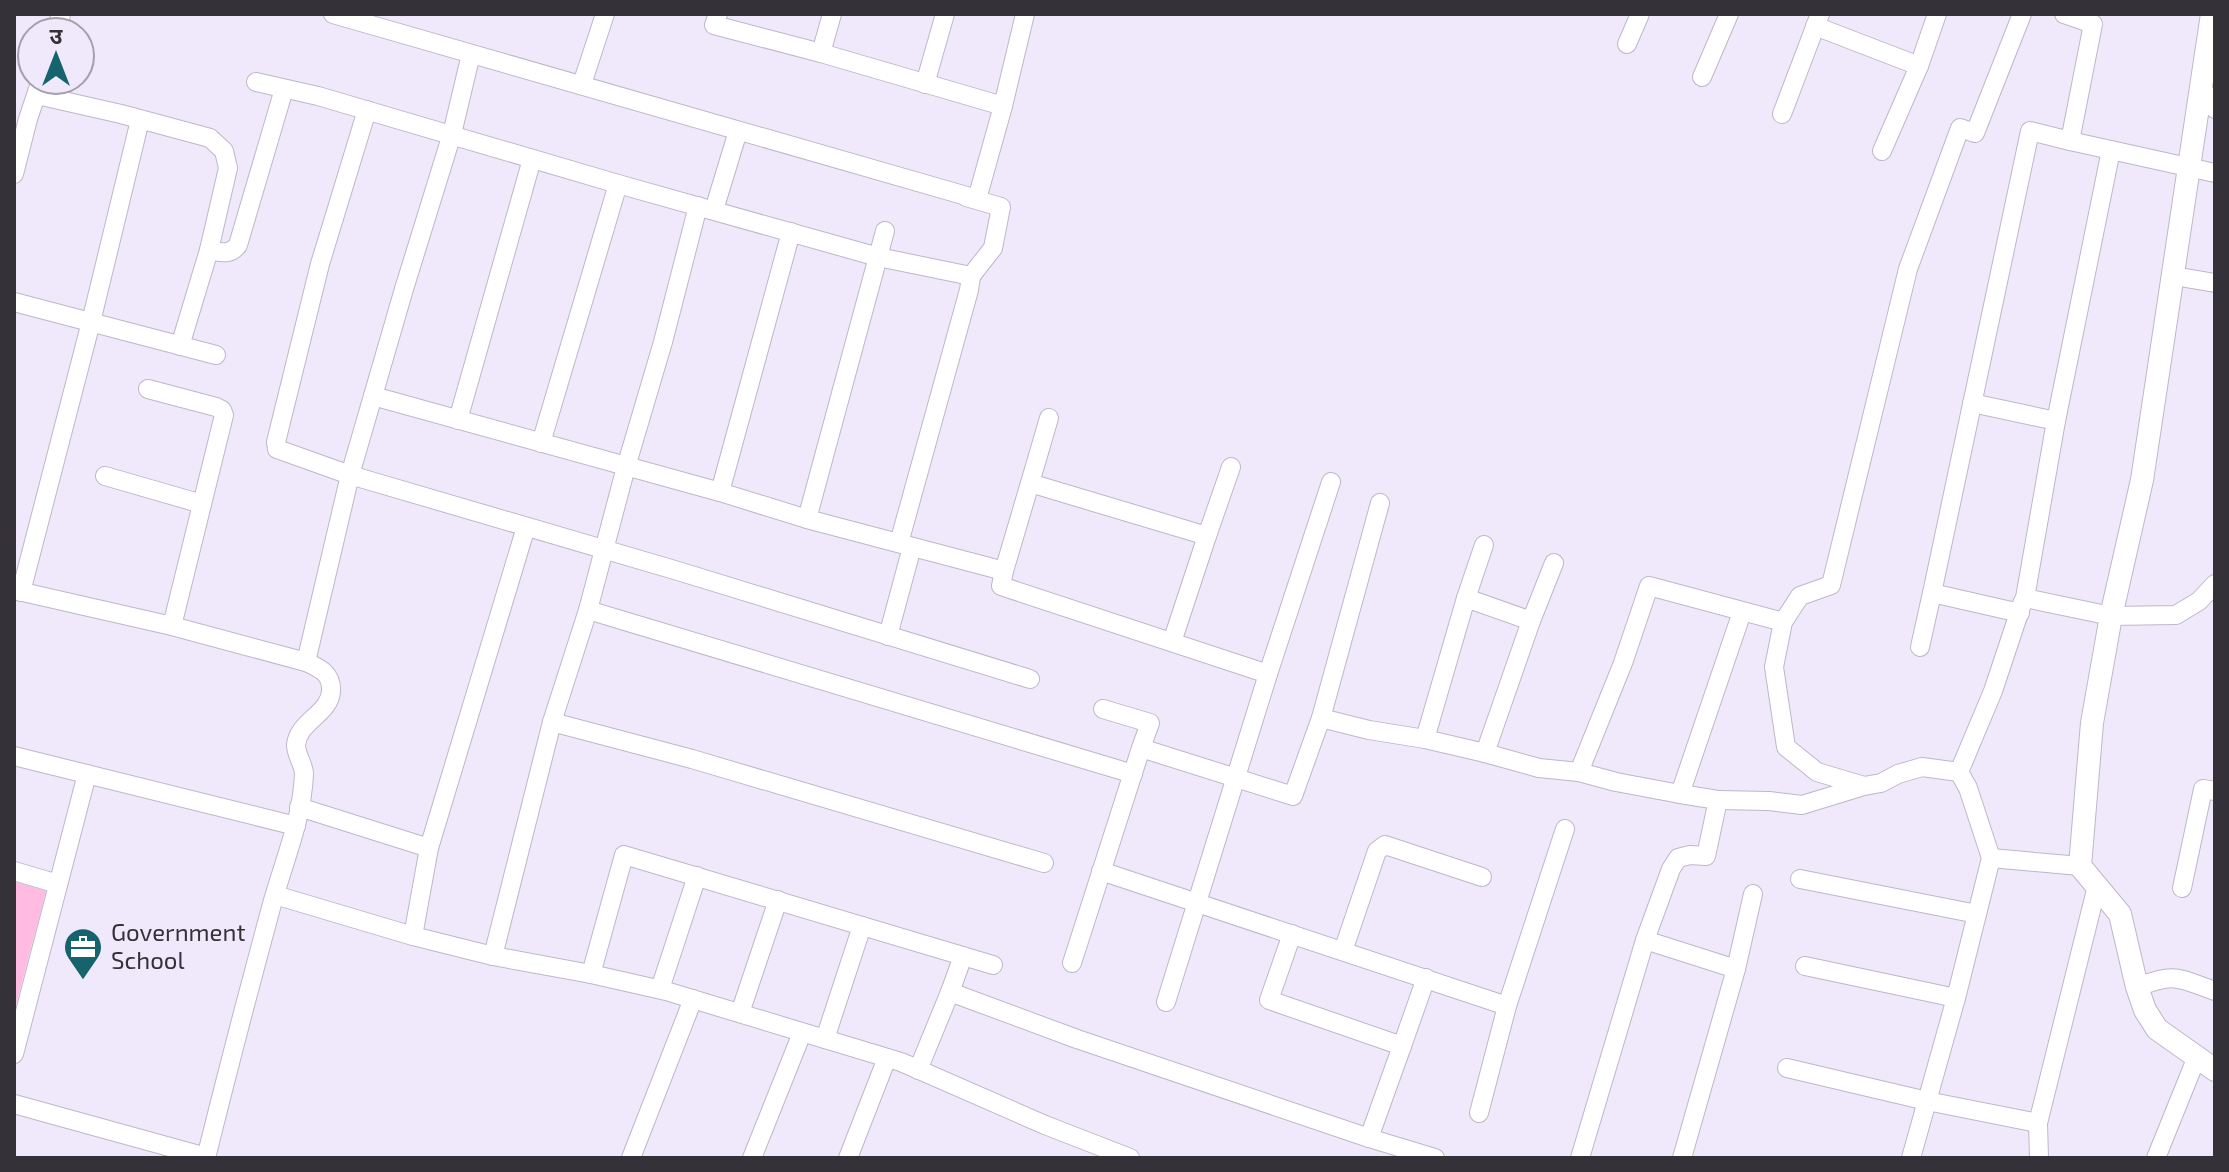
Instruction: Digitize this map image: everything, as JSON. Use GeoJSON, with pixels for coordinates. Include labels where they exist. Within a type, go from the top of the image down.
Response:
{"type":"FeatureCollection","features":[{"type":"Feature","properties":{"kind":"street"},"geometry":{"type":"LineString","coordinates":[[333,14],[390,22],[471,54],[1001,207],[993,248],[971,276],[905,545],[888,636]]}},
{"type":"Feature","properties":{"kind":"street"},"geometry":{"type":"LineString","coordinates":[[582,84],[605,14]]}},
{"type":"Feature","properties":{"kind":"street"},"geometry":{"type":"LineString","coordinates":[[718,14],[714,25],[1003,106]]}},
{"type":"Feature","properties":{"kind":"street"},"geometry":{"type":"LineString","coordinates":[[821,53],[832,14]]}},
{"type":"Feature","properties":{"kind":"street"},"geometry":{"type":"LineString","coordinates":[[925,84],[945,14]]}},
{"type":"Feature","properties":{"kind":"street"},"geometry":{"type":"LineString","coordinates":[[964,196],[977,199],[1025,14]]}},
{"type":"Feature","properties":{"kind":"street"},"geometry":{"type":"LineString","coordinates":[[1627,44],[1640,14]]}},
{"type":"Feature","properties":{"kind":"street"},"geometry":{"type":"LineString","coordinates":[[1702,77],[1729,14]]}},
{"type":"Feature","properties":{"kind":"street"},"geometry":{"type":"LineString","coordinates":[[1882,151],[1919,66],[1937,14]]}},
{"type":"Feature","properties":{"kind":"street"},"geometry":{"type":"LineString","coordinates":[[1864,786],[1817,772],[1786,747],[1774,667],[1783,622],[1800,596],[1831,585],[1908,269],[1960,128],[1975,133],[2022,14]]}},
{"type":"Feature","properties":{"kind":"street"},"geometry":{"type":"LineString","coordinates":[[2064,14],[2093,24],[2070,141]]}},
{"type":"Feature","properties":{"kind":"street"},"geometry":{"type":"LineString","coordinates":[[2080,866],[2092,723],[2111,616],[2142,480],[2212,14]]}},
{"type":"Feature","properties":{"kind":"street"},"geometry":{"type":"LineString","coordinates":[[1782,114],[1818,20],[1919,66]]}},
{"type":"Feature","properties":{"kind":"street"},"geometry":{"type":"LineString","coordinates":[[306,662],[350,475],[452,134],[471,54]]}},
{"type":"Feature","properties":{"kind":"street"},"geometry":{"type":"LineString","coordinates":[[256,82],[318,96],[878,257],[971,276]]}},
{"type":"Feature","properties":{"kind":"street"},"geometry":{"type":"LineString","coordinates":[[2201,86],[2215,109]]}},
{"type":"Feature","properties":{"kind":"street"},"geometry":{"type":"LineString","coordinates":[[209,250],[226,253],[234,251],[238,245],[284,89]]}},
{"type":"Feature","properties":{"kind":"street"},"geometry":{"type":"LineString","coordinates":[[14,174],[21,118],[34,96]]}},
{"type":"Feature","properties":{"kind":"street"},"geometry":{"type":"LineString","coordinates":[[67,96],[210,138],[224,151],[228,168],[209,250],[180,346]]}},
{"type":"Feature","properties":{"kind":"street"},"geometry":{"type":"LineString","coordinates":[[367,110],[320,264],[276,442],[277,449],[350,475],[1030,679]]}},
{"type":"Feature","properties":{"kind":"street"},"geometry":{"type":"LineString","coordinates":[[14,1104],[206,1158],[298,816],[304,771],[296,747],[302,728],[319,714],[331,694],[330,681],[324,670],[306,662],[172,626],[18,591],[91,322],[140,120]]}},
{"type":"Feature","properties":{"kind":"street"},"geometry":{"type":"LineString","coordinates":[[493,956],[552,722],[588,610],[663,342],[706,208],[738,131]]}},
{"type":"Feature","properties":{"kind":"street"},"geometry":{"type":"LineString","coordinates":[[1920,647],[2030,131],[2215,173]]}},
{"type":"Feature","properties":{"kind":"street"},"geometry":{"type":"LineString","coordinates":[[1959,772],[1993,691],[2022,606],[2111,150]]}},
{"type":"Feature","properties":{"kind":"street"},"geometry":{"type":"LineString","coordinates":[[458,420],[532,159]]}},
{"type":"Feature","properties":{"kind":"street"},"geometry":{"type":"LineString","coordinates":[[541,443],[618,184]]}},
{"type":"Feature","properties":{"kind":"street"},"geometry":{"type":"LineString","coordinates":[[807,519],[885,231]]}},
{"type":"Feature","properties":{"kind":"street"},"geometry":{"type":"LineString","coordinates":[[720,492],[791,232]]}},
{"type":"Feature","properties":{"kind":"street"},"geometry":{"type":"LineString","coordinates":[[2174,276],[2215,283]]}},
{"type":"Feature","properties":{"kind":"street"},"geometry":{"type":"LineString","coordinates":[[14,302],[216,355]]}},
{"type":"Feature","properties":{"kind":"street"},"geometry":{"type":"LineString","coordinates":[[148,389],[222,410],[224,415],[172,626]]}},
{"type":"Feature","properties":{"kind":"street"},"geometry":{"type":"LineString","coordinates":[[373,396],[807,519],[1004,571]]}},
{"type":"Feature","properties":{"kind":"street"},"geometry":{"type":"LineString","coordinates":[[1972,403],[2056,421]]}},
{"type":"Feature","properties":{"kind":"street"},"geometry":{"type":"LineString","coordinates":[[1049,418],[1001,586],[1268,674]]}},
{"type":"Feature","properties":{"kind":"street"},"geometry":{"type":"LineString","coordinates":[[1172,642],[1231,467]]}},
{"type":"Feature","properties":{"kind":"street"},"geometry":{"type":"LineString","coordinates":[[105,476],[202,504]]}},
{"type":"Feature","properties":{"kind":"street"},"geometry":{"type":"LineString","coordinates":[[1166,1002],[1331,482]]}},
{"type":"Feature","properties":{"kind":"street"},"geometry":{"type":"LineString","coordinates":[[1030,483],[1207,536]]}},
{"type":"Feature","properties":{"kind":"street"},"geometry":{"type":"LineString","coordinates":[[1141,748],[1293,796],[1321,718],[1380,503]]}},
{"type":"Feature","properties":{"kind":"street"},"geometry":{"type":"LineString","coordinates":[[413,936],[429,848],[526,527]]}},
{"type":"Feature","properties":{"kind":"street"},"geometry":{"type":"LineString","coordinates":[[1425,739],[1484,545]]}},
{"type":"Feature","properties":{"kind":"street"},"geometry":{"type":"LineString","coordinates":[[1485,753],[1554,563]]}},
{"type":"Feature","properties":{"kind":"street"},"geometry":{"type":"LineString","coordinates":[[1932,593],[2111,616],[2176,615],[2199,601],[2215,584]]}},
{"type":"Feature","properties":{"kind":"street"},"geometry":{"type":"LineString","coordinates":[[1579,772],[1623,663],[1649,586],[1783,622]]}},
{"type":"Feature","properties":{"kind":"street"},"geometry":{"type":"LineString","coordinates":[[1466,598],[1531,621]]}},
{"type":"Feature","properties":{"kind":"street"},"geometry":{"type":"LineString","coordinates":[[588,610],[1133,774]]}},
{"type":"Feature","properties":{"kind":"street"},"geometry":{"type":"LineString","coordinates":[[1680,794],[1742,612]]}},
{"type":"Feature","properties":{"kind":"street"},"geometry":{"type":"LineString","coordinates":[[1072,963],[1150,723],[1103,709]]}},
{"type":"Feature","properties":{"kind":"street"},"geometry":{"type":"LineString","coordinates":[[1321,718],[1425,739],[1539,768],[1579,772],[1616,782],[1718,800],[1802,805],[1881,783],[1922,767],[1959,772]]}},
{"type":"Feature","properties":{"kind":"street"},"geometry":{"type":"LineString","coordinates":[[552,722],[692,759],[1044,863]]}},
{"type":"Feature","properties":{"kind":"street"},"geometry":{"type":"LineString","coordinates":[[14,756],[87,774],[298,816],[429,848]]}},
{"type":"Feature","properties":{"kind":"street"},"geometry":{"type":"LineString","coordinates":[[1911,1158],[1991,858],[1968,788],[1959,772]]}},
{"type":"Feature","properties":{"kind":"street"},"geometry":{"type":"LineString","coordinates":[[14,1054],[87,774]]}},
{"type":"Feature","properties":{"kind":"street"},"geometry":{"type":"LineString","coordinates":[[2182,888],[2203,789],[2215,791]]}},
{"type":"Feature","properties":{"kind":"street"},"geometry":{"type":"LineString","coordinates":[[1580,1158],[1645,940],[1671,869],[1678,858],[1706,856],[1718,800]]}},
{"type":"Feature","properties":{"kind":"street"},"geometry":{"type":"LineString","coordinates":[[1479,1113],[1507,1006],[1565,829]]}},
{"type":"Feature","properties":{"kind":"street"},"geometry":{"type":"LineString","coordinates":[[1343,951],[1377,851],[1385,845],[1482,877]]}},
{"type":"Feature","properties":{"kind":"street"},"geometry":{"type":"LineString","coordinates":[[591,974],[624,855],[993,965]]}},
{"type":"Feature","properties":{"kind":"street"},"geometry":{"type":"LineString","coordinates":[[1991,858],[2080,866],[2120,914],[2137,987],[2145,1010],[2157,1029],[2206,1064],[2156,1158]]}},
{"type":"Feature","properties":{"kind":"street"},"geometry":{"type":"LineString","coordinates":[[14,871],[58,884]]}},
{"type":"Feature","properties":{"kind":"street"},"geometry":{"type":"LineString","coordinates":[[1101,871],[1507,1006]]}},
{"type":"Feature","properties":{"kind":"street"},"geometry":{"type":"LineString","coordinates":[[660,989],[697,876]]}},
{"type":"Feature","properties":{"kind":"street"},"geometry":{"type":"LineString","coordinates":[[1800,879],[1977,914]]}},
{"type":"Feature","properties":{"kind":"street"},"geometry":{"type":"LineString","coordinates":[[2039,1158],[2038,1123],[2097,886]]}},
{"type":"Feature","properties":{"kind":"street"},"geometry":{"type":"LineString","coordinates":[[1682,1158],[1736,969],[1753,894]]}},
{"type":"Feature","properties":{"kind":"street"},"geometry":{"type":"LineString","coordinates":[[275,895],[493,956],[660,989],[887,1058],[1130,1158]]}},
{"type":"Feature","properties":{"kind":"street"},"geometry":{"type":"LineString","coordinates":[[740,1013],[778,900]]}},
{"type":"Feature","properties":{"kind":"street"},"geometry":{"type":"LineString","coordinates":[[825,1039],[862,926]]}},
{"type":"Feature","properties":{"kind":"street"},"geometry":{"type":"LineString","coordinates":[[1292,934],[1269,1000],[1402,1046]]}},
{"type":"Feature","properties":{"kind":"street"},"geometry":{"type":"LineString","coordinates":[[1645,940],[1736,969]]}},
{"type":"Feature","properties":{"kind":"street"},"geometry":{"type":"LineString","coordinates":[[918,1070],[963,956]]}},
{"type":"Feature","properties":{"kind":"street"},"geometry":{"type":"LineString","coordinates":[[1805,966],[1956,998]]}},
{"type":"Feature","properties":{"kind":"street"},"geometry":{"type":"LineString","coordinates":[[2137,987],[2161,978],[2179,977],[2215,991]]}},
{"type":"Feature","properties":{"kind":"street"},"geometry":{"type":"LineString","coordinates":[[1369,1138],[1426,978]]}},
{"type":"Feature","properties":{"kind":"street"},"geometry":{"type":"LineString","coordinates":[[950,992],[1077,1039],[1435,1158]]}},
{"type":"Feature","properties":{"kind":"street"},"geometry":{"type":"LineString","coordinates":[[631,1158],[693,999]]}},
{"type":"Feature","properties":{"kind":"street"},"geometry":{"type":"LineString","coordinates":[[752,1158],[802,1033]]}},
{"type":"Feature","properties":{"kind":"street"},"geometry":{"type":"LineString","coordinates":[[854,1156],[887,1058]]}},
{"type":"Feature","properties":{"kind":"street"},"geometry":{"type":"LineString","coordinates":[[1787,1068],[2038,1123]]}},
{"type":"Feature","properties":{"kind":"shaded area"},"geometry":{"type":"Polygon","coordinates":[[[14,881],[46,891],[14,1012],[14,881]]]}},
{"type":"Feature","properties":{"kind":"place","name":"Government School"},"geometry":{"type":"Point","coordinates":[83,981]}}]}
